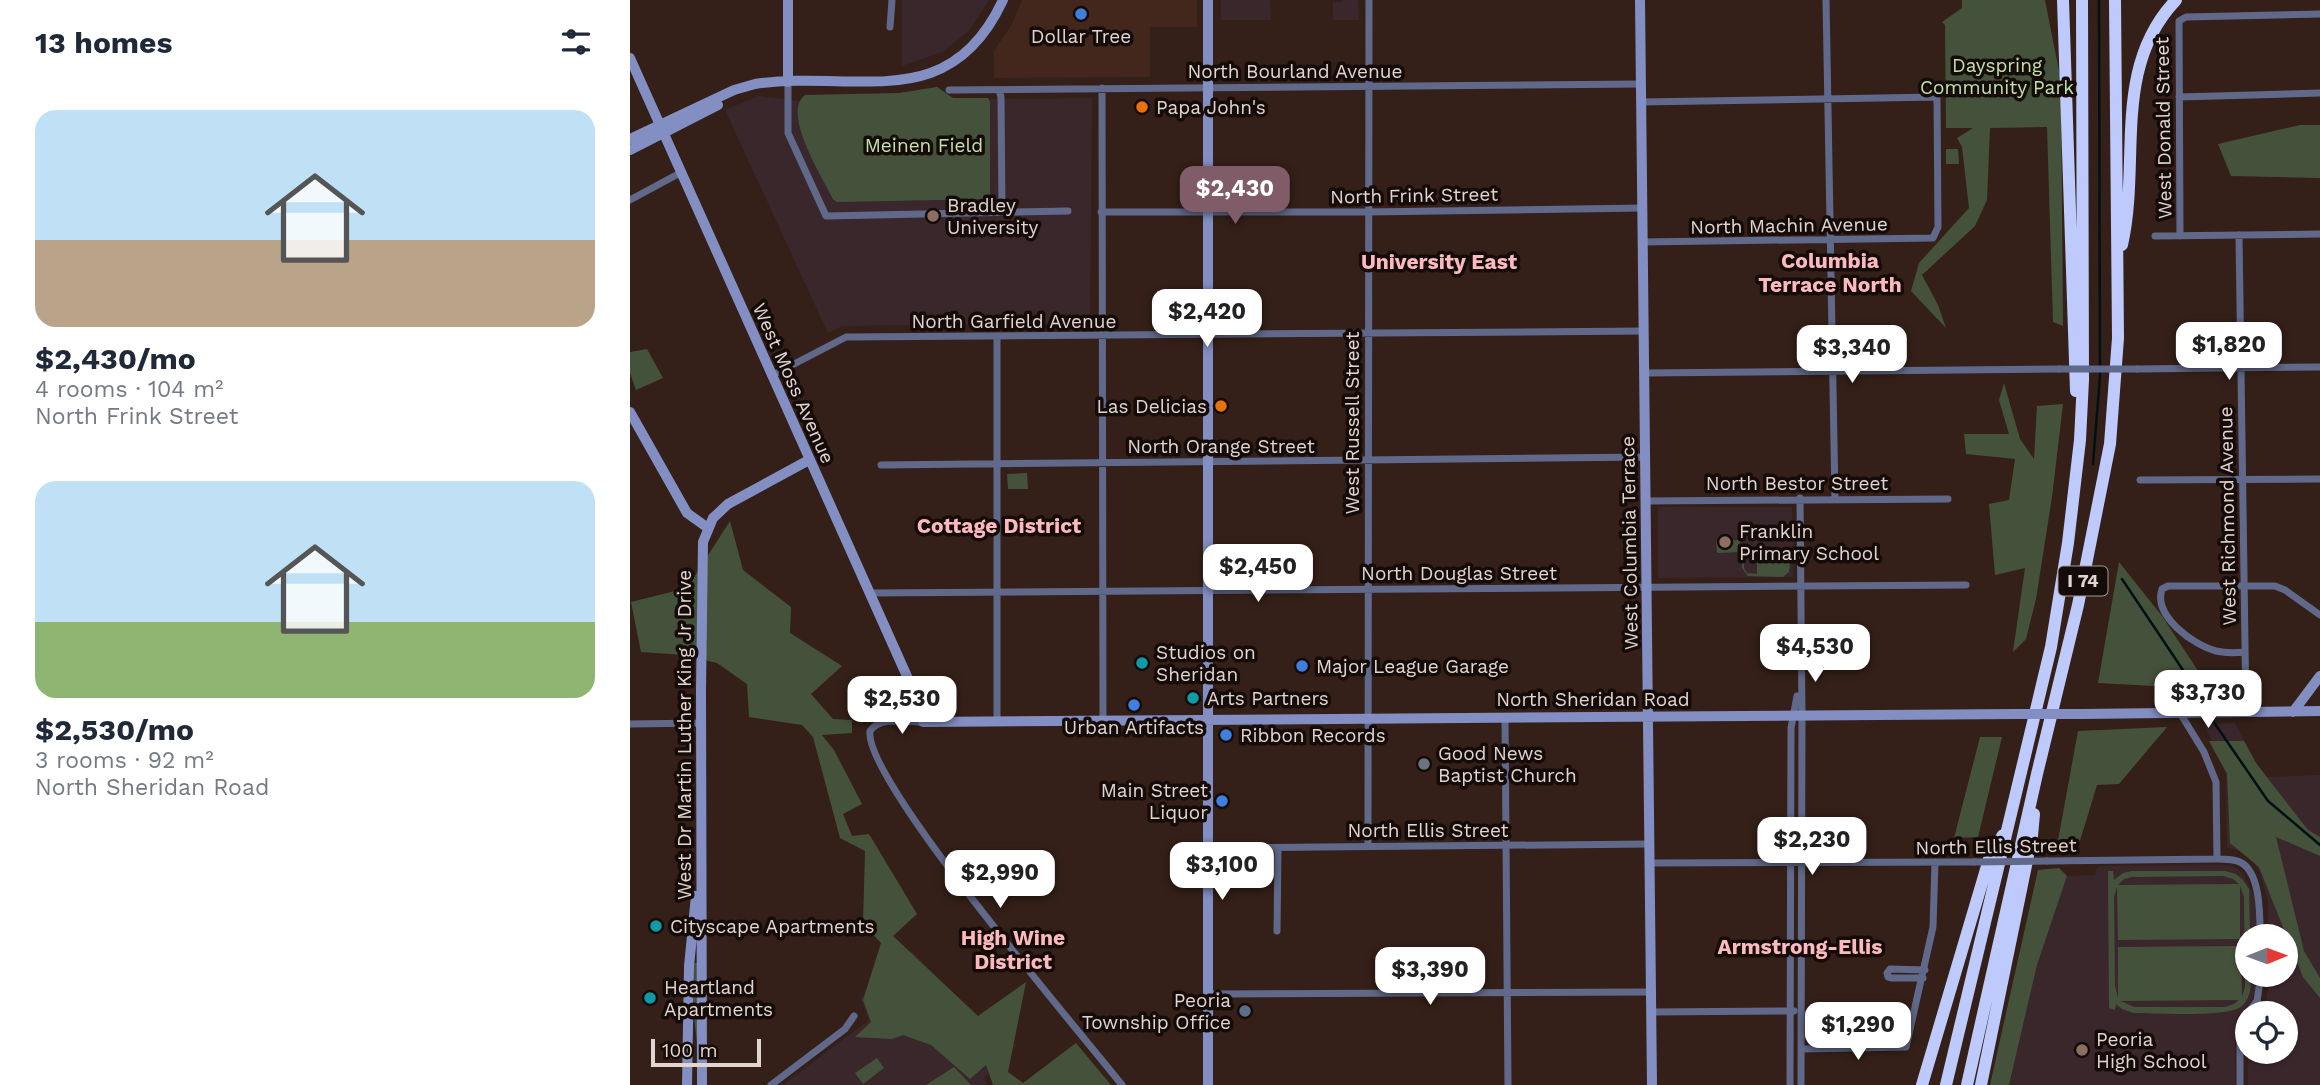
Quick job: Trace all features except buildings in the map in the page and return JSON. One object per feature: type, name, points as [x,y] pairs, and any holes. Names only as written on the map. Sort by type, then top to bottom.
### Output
[{"type":"highway","points":[[2063,0],[2074,361],[2080,440]]},
{"type":"highway","name":"I 74","points":[[1946,1085],[2051,648],[2068,543],[2084,380],[2081,0]]},
{"type":"highway","name":"I 74","points":[[1967,1085],[2078,604],[2110,444],[2118,338],[2115,0]]},
{"type":"highway","points":[[2118,262],[2127,224],[2130,126],[2137,74],[2149,37],[2176,0]]},
{"type":"highway","points":[[1981,1085],[2032,836],[2037,774]]},
{"type":"highway","points":[[1922,1085],[1990,856],[2009,826]]},
{"type":"main road","points":[[788,0],[788,82]]},
{"type":"main road","points":[[630,139],[734,90],[763,82],[895,81],[930,74],[944,68],[973,47],[993,22],[1003,0]]},
{"type":"main road","points":[[1208,0],[1208,1085]]},
{"type":"main road","name":"West Columbia Terrace","points":[[1640,0],[1652,1085]]},
{"type":"main road","name":"West Moss Avenue","points":[[630,58],[923,712],[923,722]]},
{"type":"main road","points":[[630,150],[663,135],[747,86]]},
{"type":"main road","points":[[630,412],[687,513],[708,528],[716,515],[735,500],[810,460]]},
{"type":"main road","name":"West Dr Martin Luther King Jr Drive","points":[[702,1085],[701,559],[708,528]]},
{"type":"main road","points":[[2293,712],[2320,676]]},
{"type":"main road","name":"North Sheridan Road","points":[[923,722],[2320,711]]},
{"type":"main road","points":[[687,1085],[689,966],[701,858]]},
{"type":"street","points":[[890,27],[892,0]]},
{"type":"street","name":"West Russell Street","points":[[1368,846],[1369,0]]},
{"type":"street","points":[[1826,0],[1835,498]]},
{"type":"street","name":"West Donald Street","points":[[2180,236],[2180,20],[2189,17],[2320,14]]},
{"type":"street","points":[[788,82],[788,132],[826,216],[1068,211]]},
{"type":"street","name":"North Bourland Avenue","points":[[949,90],[1641,84]]},
{"type":"street","points":[[1102,88],[1103,719]]},
{"type":"street","points":[[999,90],[1002,212]]},
{"type":"street","points":[[2179,97],[2320,93]]},
{"type":"street","name":"North Machin Avenue","points":[[1643,242],[1929,239],[1935,236],[1938,226],[1937,97],[1828,99]]},
{"type":"street","points":[[1641,103],[1828,99]]},
{"type":"street","points":[[630,200],[680,173]]},
{"type":"street","name":"North Frink Street","points":[[1101,212],[1643,208]]},
{"type":"street","points":[[2155,236],[2320,234]]},
{"type":"street","name":"West Richmond Avenue","points":[[2239,235],[2246,712]]},
{"type":"street","name":"North Garfield Avenue","points":[[771,376],[846,337],[1644,331]]},
{"type":"street","points":[[997,337],[997,721]]},
{"type":"street","points":[[1645,373],[2320,367]]},
{"type":"street","name":"North Orange Street","points":[[881,465],[1646,457]]},
{"type":"street","points":[[2140,481],[2320,479]]},
{"type":"street","points":[[1800,498],[1800,653],[1797,702],[1801,863],[1801,1085]]},
{"type":"street","name":"North Bestor Street","points":[[1646,501],[1948,499]]},
{"type":"street","name":"North Douglas Street","points":[[869,593],[1966,585]]},
{"type":"street","points":[[2244,652],[2215,650],[2189,638],[2163,608],[2161,590],[2167,586],[2282,588],[2320,615]]},
{"type":"street","points":[[2180,713],[2204,752],[2216,782],[2217,859],[2239,861],[2248,870],[2258,896],[2259,924]]},
{"type":"street","points":[[1790,1085],[1791,727],[1798,716]]},
{"type":"street","points":[[1505,717],[1508,1085]]},
{"type":"street","name":"North Sheridan Road","points":[[923,722],[883,722],[873,726],[870,731],[872,747],[902,803],[924,836],[1122,1085]]},
{"type":"street","points":[[631,724],[701,723]]},
{"type":"street","name":"North Ellis Street","points":[[1207,848],[1650,844]]},
{"type":"street","points":[[1278,848],[1278,931]]},
{"type":"street","name":"North Ellis Street","points":[[1650,863],[2217,859]]},
{"type":"street","points":[[1801,1049],[1906,1047],[1934,920],[1935,862]]},
{"type":"street","points":[[2240,1085],[2240,1023],[2258,1001],[2260,987]]},
{"type":"street","points":[[1208,994],[1651,992]]},
{"type":"street","points":[[1652,1012],[1801,1011]]},
{"type":"street","points":[[771,1085],[845,1029],[853,1016]]},
{"type":"shaded area","points":[[902,0],[989,0],[969,31],[942,52],[902,66]]},
{"type":"shaded area","points":[[1022,0],[1197,0],[1197,27],[1150,27],[1150,77],[994,78],[994,51],[1012,24]]},
{"type":"shaded area","points":[[1221,0],[1270,0],[1271,20],[1221,20]]},
{"type":"shaded area","points":[[1358,0],[1359,20],[1333,20],[1333,2]]},
{"type":"shaded area","name":"Bradley University","points":[[758,96],[800,101],[1092,98],[1090,323],[842,326],[828,333],[725,110]]},
{"type":"shaded area","name":"Franklin Primary School","points":[[1658,507],[1792,507],[1793,577],[1658,578]]},
{"type":"shaded area","points":[[2235,723],[2264,777],[2320,775],[2320,1085],[2248,1085],[2248,1064],[2298,1064],[2298,1001],[2266,1001],[2268,987],[2298,987],[2298,924],[2268,924],[2268,901],[2260,873],[2248,854],[2227,847],[2226,766],[2203,724]]},
{"type":"shaded area","points":[[2227,865],[2243,873],[2254,896],[2256,924],[2235,924],[2235,987],[2256,987],[2256,990],[2251,1001],[2235,1001],[2235,1085],[2009,1085],[2037,965],[2067,876],[2095,875],[2097,868]]},
{"type":"shaded area","points":[[910,950],[969,1009],[1017,1046],[984,1078],[987,1085],[783,1085],[869,1020],[860,998]]},
{"type":"green space","name":"Dayspring Community Park","points":[[1962,0],[2045,0],[2061,81],[2063,326],[2053,322],[2047,127],[1990,128],[1987,200],[1975,226],[1922,275],[1938,305],[1946,328],[1911,291],[1919,263],[1969,208],[1962,147],[1957,138],[1973,128],[1946,128],[1945,25],[1942,22],[1962,8]]},
{"type":"green space","name":"Meinen Field","points":[[937,87],[953,98],[988,98],[990,102],[988,199],[837,202],[833,199],[813,162],[801,130],[799,104],[805,95],[899,93]]},
{"type":"green space","points":[[2300,125],[2320,125],[2320,178],[2231,176],[2218,144]]},
{"type":"green space","points":[[1946,149],[1958,149],[1959,164],[1946,164]]},
{"type":"green space","points":[[647,349],[663,378],[636,390],[630,373],[630,352]]},
{"type":"green space","points":[[2004,383],[2020,439],[2034,459],[2037,406],[2063,404],[2036,599],[2026,639],[2013,652],[2025,568],[1995,575],[1989,504],[2009,500],[2015,459],[1966,454],[1964,434],[2009,434],[1999,400]]},
{"type":"green space","points":[[1027,473],[1028,489],[1008,489],[1007,474]]},
{"type":"green space","points":[[730,521],[743,570],[791,607],[790,633],[842,666],[811,694],[833,719],[852,720],[852,733],[822,735],[834,750],[862,804],[843,814],[852,836],[869,834],[917,914],[893,936],[978,1016],[1026,982],[1008,1072],[1023,1083],[1076,1043],[1111,1085],[993,1085],[986,1065],[970,1079],[931,1045],[903,1035],[892,1039],[855,1037],[871,1022],[863,1000],[881,943],[863,924],[865,851],[840,838],[813,737],[802,725],[749,717],[747,684],[717,663],[684,655],[641,652],[631,602],[687,588]]},
{"type":"green space","points":[[1740,540],[1740,552],[1717,553],[1716,541]]},
{"type":"green space","points":[[1750,547],[1786,549],[1791,554],[1789,572],[1783,577],[1748,576],[1742,568],[1742,555]],"holes":[[[1750,549],[1757,550],[1757,574],[1747,573],[1744,568],[1744,555]]]},
{"type":"green space","points":[[2119,562],[2162,616],[2210,689],[2098,683]]},
{"type":"green space","points":[[2167,727],[2119,784],[2097,785],[2079,844],[2057,846],[2078,731]]},
{"type":"green space","points":[[1980,737],[2002,737],[1978,837],[1954,838]]},
{"type":"green space","points":[[2209,741],[2244,741],[2256,763],[2308,830],[2320,837],[2320,856],[2276,837],[2297,924],[2282,924],[2259,867],[2230,843],[2227,774]]},
{"type":"green space","points":[[2059,868],[2067,876],[2037,965],[2009,1085],[1990,1085],[2038,870]]},
{"type":"green space","points":[[2108,871],[2113,871],[2114,880],[2123,873],[2132,871],[2225,871],[2236,874],[2243,880],[2249,889],[2250,924],[2244,924],[2244,897],[2240,886],[2240,924],[2235,924],[2235,939],[2118,940],[2117,887],[2114,897],[2115,986],[2118,998],[2118,947],[2235,946],[2235,987],[2242,987],[2242,997],[2245,987],[2251,987],[2246,1001],[2121,1001],[2134,1007],[2225,1007],[2235,1003],[2235,1010],[2222,1012],[2134,1013],[2116,1004],[2115,1010],[2109,1008]],"holes":[[[2223,876],[2239,884],[2118,885],[2124,879],[2132,877]]]},
{"type":"green space","points":[[2298,927],[2304,951],[2320,978],[2320,998],[2303,977],[2298,964]]},
{"type":"green space","points":[[694,963],[699,963],[699,1042],[694,1019]]},
{"type":"green space","points":[[877,1058],[884,1068],[863,1084],[855,1073]]},
{"type":"green space","points":[[954,1067],[971,1085],[926,1085]]},
{"type":"waterway","points":[[2093,464],[2100,376],[2099,0]]},
{"type":"waterway","points":[[2122,579],[2205,703]]},
{"type":"waterway","points":[[2213,721],[2268,801],[2320,845]]},
{"type":"place","name":"Dollar Tree","points":[[1081,14]]},
{"type":"place","name":"Papa John's","points":[[1142,107]]},
{"type":"place","name":"Bradley University","points":[[933,216]]},
{"type":"place","name":"Las Delicias","points":[[1221,406]]},
{"type":"place","name":"Franklin Primary School","points":[[1725,542]]},
{"type":"place","name":"Studios on Sheridan","points":[[1142,663]]},
{"type":"place","name":"Major League Garage","points":[[1302,666]]},
{"type":"place","name":"Arts Partners","points":[[1193,698]]},
{"type":"place","name":"Urban Artifacts","points":[[1134,705]]},
{"type":"place","name":"Ribbon Records","points":[[1226,735]]},
{"type":"place","name":"Good News Baptist Church","points":[[1424,764]]},
{"type":"place","name":"Main Street Liquor","points":[[1222,801]]},
{"type":"place","name":"Cityscape Apartments","points":[[656,926]]},
{"type":"place","name":"Heartland Apartments","points":[[650,998]]},
{"type":"place","name":"Peoria Township Office","points":[[1245,1011]]},
{"type":"place","name":"Peoria High School","points":[[2082,1050]]},
{"type":"district","name":"University East","points":[[1439,262]]},
{"type":"district","name":"Columbia Terrace North","points":[[1830,273]]},
{"type":"district","name":"Cottage District","points":[[999,526]]},
{"type":"district","name":"Armstrong-Ellis","points":[[1800,947]]},
{"type":"district","name":"High Wine District","points":[[1013,950]]}]
